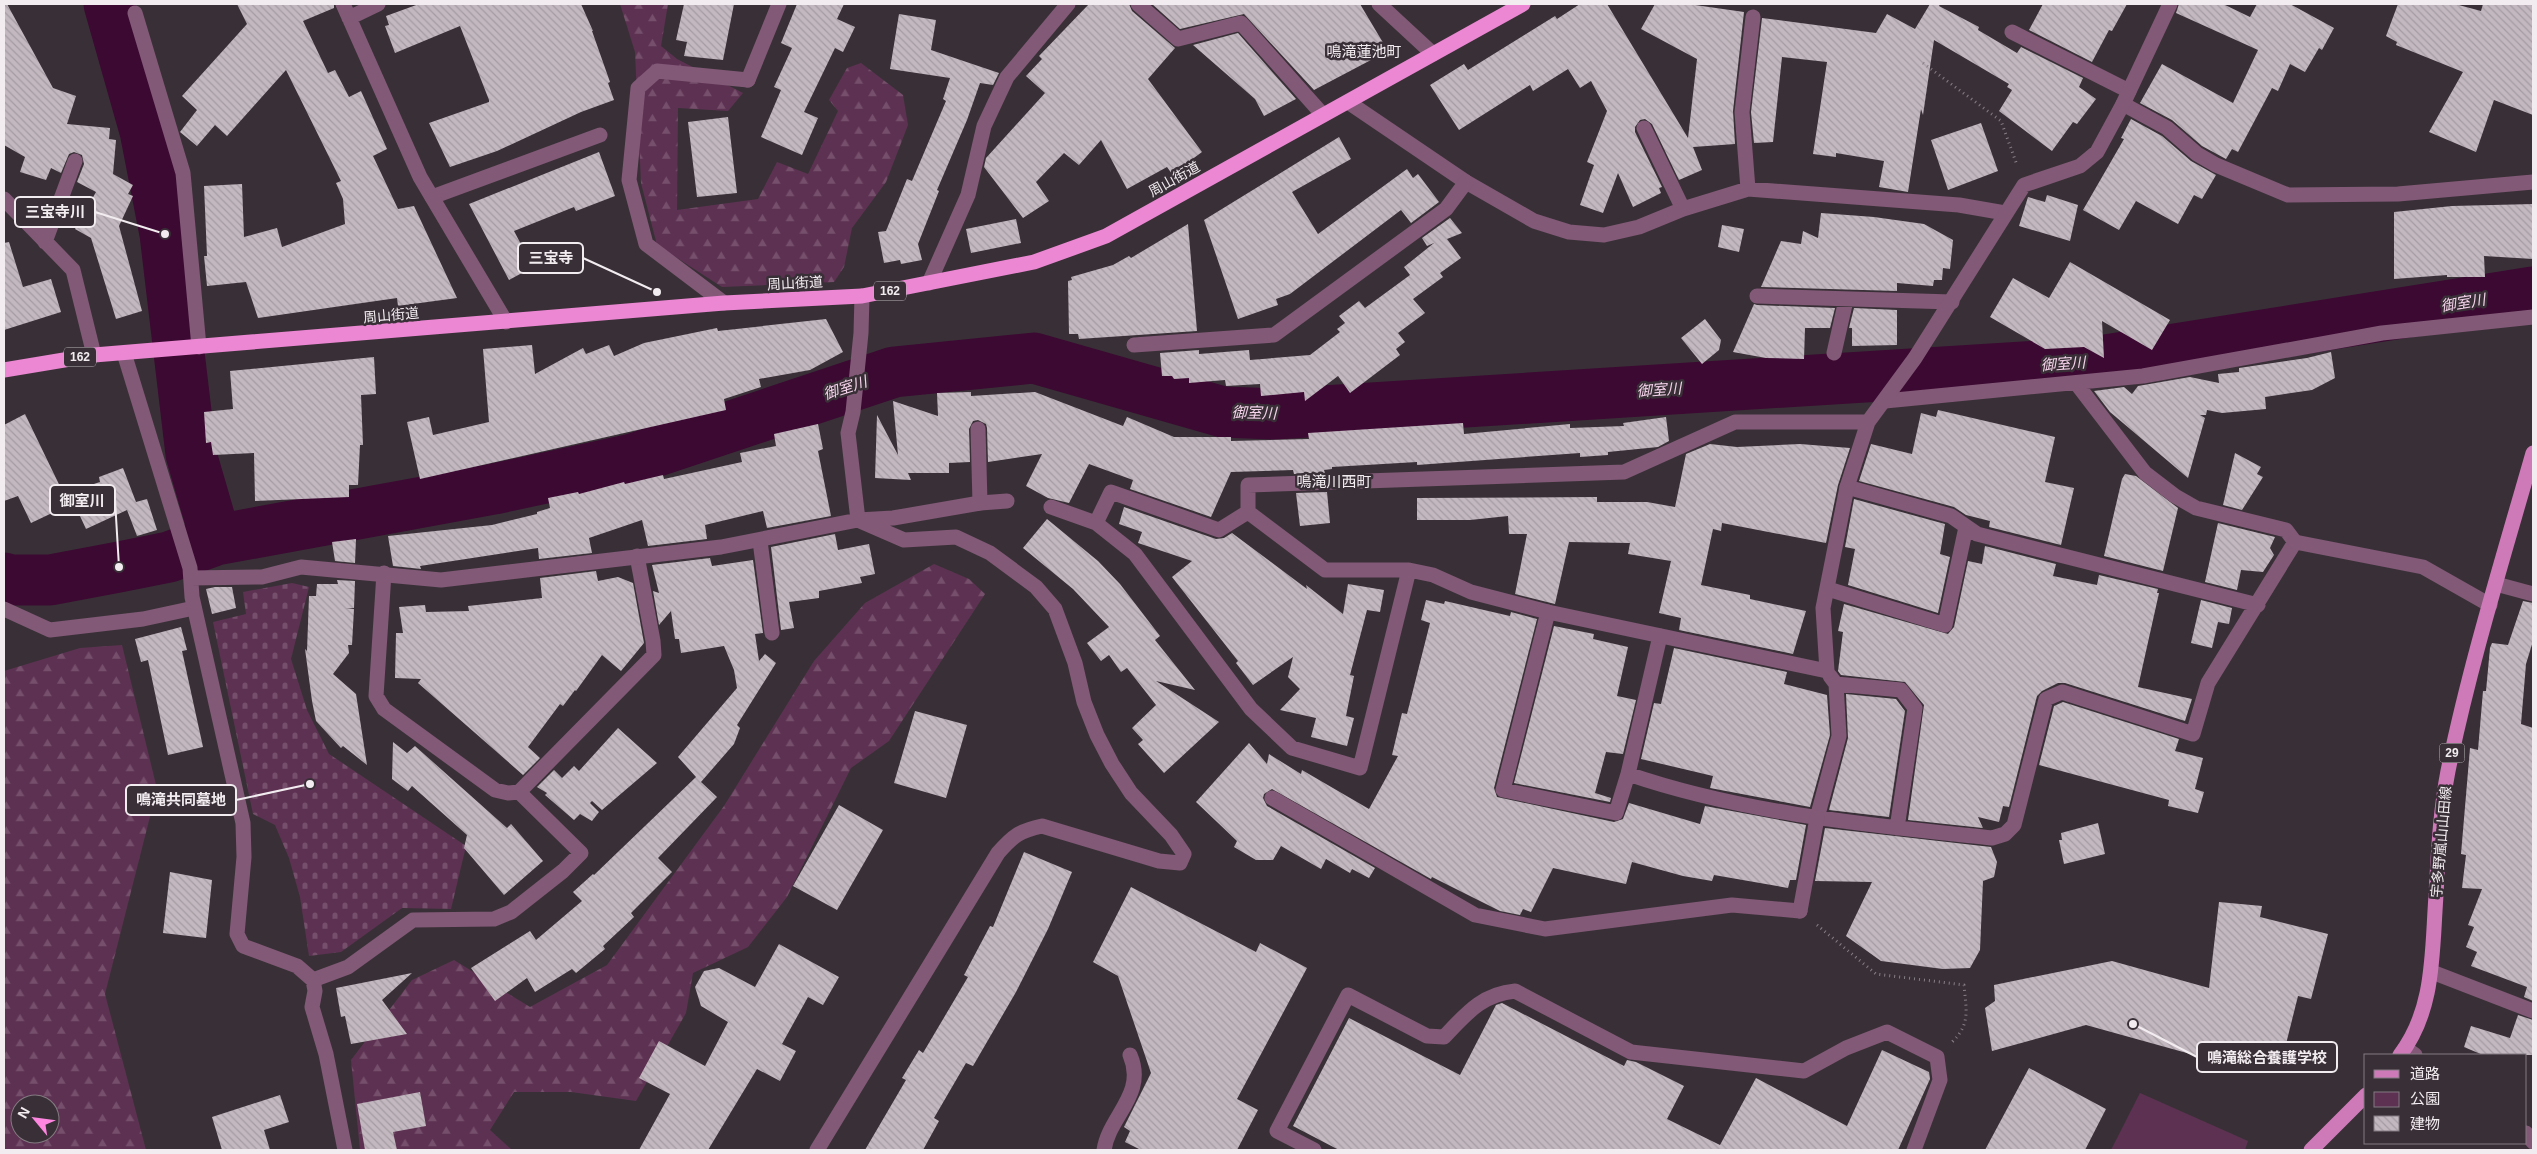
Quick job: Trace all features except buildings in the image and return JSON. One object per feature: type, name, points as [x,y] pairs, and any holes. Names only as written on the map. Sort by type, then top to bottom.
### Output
[{"type":"highway","name":"周山街道","points":[[4,370],[94,355],[724,303],[862,296],[1034,262],[1106,236],[1523,4]]},
{"type":"main road","name":"宇多野嵐山山田線","points":[[2407,1053],[2424,1009],[2432,972],[2440,826],[2448,773],[2490,605],[2533,453]]},
{"type":"main road","points":[[2311,1150],[2364,1097]]},
{"type":"street","points":[[378,4],[346,11],[420,176],[506,322]]},
{"type":"street","points":[[724,303],[646,244],[629,180],[638,88],[657,71],[748,80],[779,4]]},
{"type":"street","points":[[929,283],[968,195],[984,126],[1007,77],[1068,4]]},
{"type":"street","points":[[1138,4],[1178,39],[1241,23],[1323,116]]},
{"type":"street","points":[[1379,4],[1433,54]]},
{"type":"street","points":[[1272,798],[1475,915],[1545,929],[1732,905],[1800,911],[1817,818],[1839,736],[1836,684],[1827,670],[1823,608],[1847,487],[1868,422],[1888,397],[1952,302],[2024,185],[2080,166],[2096,152],[2126,98],[2170,4]]},
{"type":"street","points":[[135,13],[183,173],[195,347]]},
{"type":"street","points":[[1748,189],[1742,112],[1752,17]]},
{"type":"street","points":[[2012,32],[2126,98],[2197,154],[2216,165],[2288,195],[2398,194],[2533,182]]},
{"type":"street","points":[[1348,102],[1466,182],[1534,221],[1570,232],[1604,235],[1640,227],[1683,208],[1748,189],[1959,205],[2006,213]]},
{"type":"street","points":[[1644,128],[1683,208]]},
{"type":"street","points":[[432,197],[600,135]]},
{"type":"street","points":[[45,242],[75,161]]},
{"type":"street","points":[[1134,345],[1274,335],[1446,210],[1466,182]]},
{"type":"street","points":[[4,199],[73,270],[94,355]]},
{"type":"street","points":[[858,520],[848,433],[853,412],[861,333],[862,296]]},
{"type":"street","points":[[1757,296],[1952,302]]},
{"type":"street","points":[[1834,352],[1846,300]]},
{"type":"street","points":[[1888,397],[2143,376],[2382,333],[2533,316]]},
{"type":"street","points":[[124,353],[190,573],[194,608],[242,823],[244,857],[237,934],[243,946],[296,966],[313,980],[315,991],[312,1006],[326,1054],[345,1150]]},
{"type":"street","points":[[2076,383],[2145,473],[2175,496],[2196,508],[2286,530],[2295,542],[2423,567],[2490,605]]},
{"type":"street","points":[[1248,512],[1248,485],[1624,472],[1735,422],[1868,422]]},
{"type":"street","points":[[978,429],[980,503]]},
{"type":"street","points":[[1847,487],[1951,516],[1977,534],[2258,604]]},
{"type":"street","points":[[1096,523],[1111,492],[1220,530],[1248,512]]},
{"type":"street","points":[[190,573],[262,577],[301,567],[384,573],[441,580],[760,540],[858,520],[893,518],[980,503],[1007,501]]},
{"type":"street","points":[[1051,507],[1096,523],[1135,554],[1251,709],[1292,748],[1360,768],[1409,570]]},
{"type":"street","points":[[1248,512],[1325,570],[1409,570],[1433,575],[1471,592],[1548,612],[1827,670]]},
{"type":"street","points":[[817,1150],[998,853],[1012,838],[1023,830],[1042,826],[1159,861],[1180,862],[1184,854],[1171,835],[1131,793],[1112,764],[1097,735],[1084,702],[1075,663],[1055,609],[1036,587],[990,553],[956,537],[904,540],[858,520]]},
{"type":"street","points":[[1828,589],[1944,625],[1966,527]]},
{"type":"street","points":[[760,540],[772,633]]},
{"type":"street","points":[[1628,774],[1677,791],[1817,818],[1992,838],[2005,834],[2014,825],[2046,699],[2062,692],[2193,734],[2208,683],[2295,542]]},
{"type":"street","points":[[384,573],[376,696],[384,710],[495,790],[508,794],[519,792],[654,655],[637,556]]},
{"type":"street","points":[[2496,584],[2533,594]]},
{"type":"street","points":[[4,609],[50,630],[143,619],[194,608]]},
{"type":"street","points":[[1548,612],[1504,790],[1616,813],[1628,774],[1660,636]]},
{"type":"street","points":[[1836,684],[1901,690],[1915,708],[1897,828]]},
{"type":"street","points":[[313,980],[348,967],[413,920],[494,919],[510,912],[563,871],[581,853],[519,792]]},
{"type":"street","points":[[2432,972],[2533,1011]]},
{"type":"street","points":[[1314,1150],[1278,1131],[1348,995],[1427,1036],[1444,1037],[1470,1010],[1497,993],[1515,991],[1631,1052],[1804,1071],[1846,1048],[1887,1032],[1937,1057],[1940,1080],[1914,1150]]},
{"type":"street","points":[[1104,1150],[1132,1092],[1135,1076],[1130,1055]]},
{"type":"path","points":[[1923,64],[2001,121],[2024,185]]},
{"type":"path","points":[[1800,911],[1876,974],[1964,984],[1967,1017],[1961,1033],[1937,1057]]},
{"type":"green space","points":[[620,4],[668,4],[661,46],[677,59],[743,93],[728,111],[678,108],[677,210],[758,199],[777,162],[808,174],[838,111],[829,100],[847,68],[861,63],[903,95],[908,125],[886,182],[852,228],[844,267],[834,282],[722,287],[657,245],[641,183],[635,52]]},
{"type":"green space","points":[[934,564],[969,579],[985,594],[889,741],[851,768],[787,897],[748,947],[693,973],[686,1013],[636,1101],[571,1092],[514,1092],[490,1130],[512,1150],[360,1150],[351,1060],[412,980],[454,960],[530,1007],[607,965],[724,806],[814,661],[865,603]]},
{"type":"green space","points":[[292,583],[309,587],[291,659],[307,710],[329,754],[466,846],[451,909],[402,908],[341,952],[309,956],[300,897],[289,858],[275,825],[253,814],[213,622],[246,614],[243,592]]},
{"type":"green space","points":[[122,645],[157,789],[105,994],[146,1150],[4,1150],[4,671],[80,648]]},
{"type":"green space","points":[[2140,1093],[2248,1141],[2245,1150],[2111,1150]]},
{"type":"waterway","points":[[109,4],[145,131],[165,234],[191,454],[216,540]]},
{"type":"waterway","name":"御室川","points":[[4,578],[11,580],[50,580],[119,567],[169,557],[216,540],[494,489],[633,459],[894,372],[1034,358],[1223,412],[1275,414],[2087,363],[2533,292]]},
{"type":"place","name":"三宝寺川","points":[[165,234]]},
{"type":"place","name":"三宝寺","points":[[657,292]]},
{"type":"place","name":"御室川","points":[[119,567]]},
{"type":"place","name":"鳴滝共同墓地","points":[[310,784]]},
{"type":"place","name":"鳴滝総合養護学校","points":[[2133,1024]]},
{"type":"district","name":"鳴滝蓮池町","points":[[1364,52]]},
{"type":"district","name":"鳴滝川西町","points":[[1334,482]]}]
